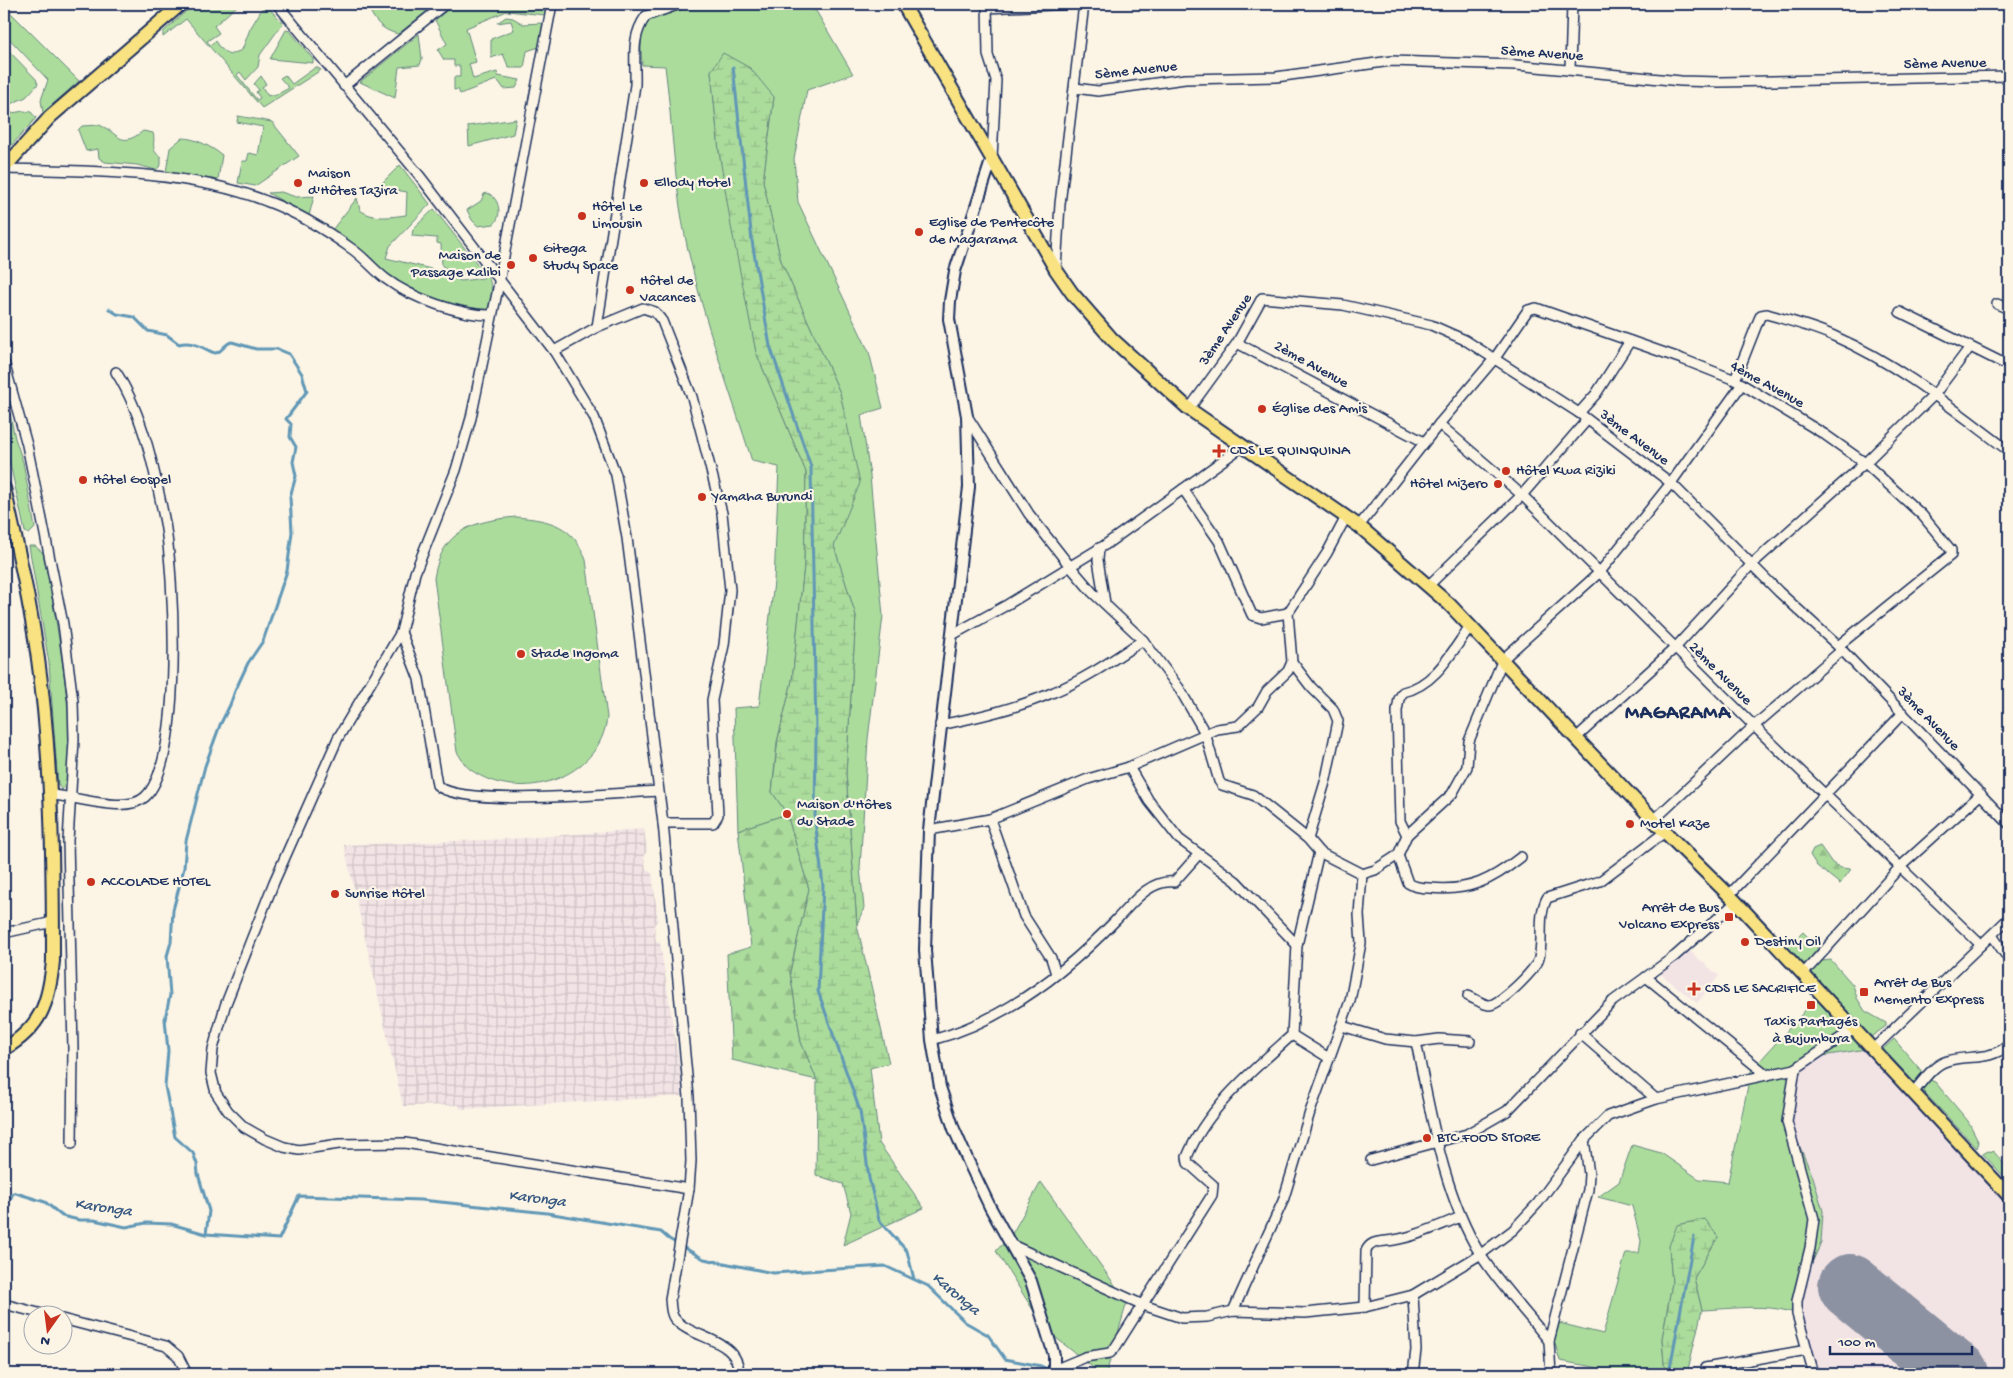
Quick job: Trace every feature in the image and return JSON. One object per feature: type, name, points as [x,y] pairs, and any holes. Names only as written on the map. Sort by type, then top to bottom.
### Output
[{"type":"main road","points":[[4,169],[50,117],[181,4]]},
{"type":"main road","points":[[903,4],[1056,270],[1072,293],[1112,339],[1189,410],[1346,517],[1429,585],[1503,659],[1665,832],[1733,899],[2009,1196]]},
{"type":"main road","points":[[4,488],[26,586],[38,661],[49,795],[53,922],[51,985],[42,1013],[29,1031],[4,1049]]},
{"type":"street","points":[[278,4],[344,86],[420,175],[554,351],[594,417],[616,475],[627,538],[663,823],[688,1097],[690,1129],[689,1189],[670,1299],[671,1311],[675,1319],[685,1326],[711,1339],[730,1352],[737,1363],[739,1374]]},
{"type":"street","points":[[344,86],[445,4]]},
{"type":"street","points":[[552,4],[500,278],[462,452],[450,490],[414,573],[401,632],[338,738],[274,882],[225,1006],[213,1049],[211,1073],[216,1093],[228,1111],[244,1127],[265,1139],[292,1148],[319,1148],[348,1144],[405,1143],[689,1189]]},
{"type":"street","points":[[597,327],[635,85],[636,34],[646,16],[680,4]]},
{"type":"street","points":[[1073,4],[987,6],[988,55],[994,72],[996,87],[992,158],[954,271],[948,319],[967,416],[968,487],[928,830],[925,950],[932,1040],[940,1087],[954,1129],[990,1207],[1031,1281],[1054,1355],[1054,1372],[1085,1357],[1110,1353],[1143,1304],[1214,1189],[1213,1185],[1188,1163],[1189,1153],[1222,1101],[1246,1076],[1292,1035],[1297,945],[1320,852]]},
{"type":"street","points":[[1056,270],[1060,204],[1084,4]]},
{"type":"street","points":[[1570,69],[1572,4]]},
{"type":"street","name":"5ème Avenue","points":[[1075,88],[1098,91],[1185,79],[1276,77],[1391,61],[1570,69],[1681,81],[1720,82],[2009,76]]},
{"type":"street","points":[[4,169],[133,174],[182,181],[250,195],[284,209],[327,233],[362,256],[386,279],[399,287],[458,312],[492,315]]},
{"type":"street","name":"3ème Avenue","points":[[1189,410],[1238,343],[1259,300],[1266,297],[1342,305],[1431,325],[1465,340],[1579,413],[1671,483],[1751,565],[1840,648],[2009,824]]},
{"type":"street","points":[[1997,304],[2009,309]]},
{"type":"street","points":[[554,351],[597,327],[643,308],[655,312],[659,316],[692,397],[722,513],[730,590],[724,645],[712,700],[718,815],[713,823],[663,823]]},
{"type":"street","name":"4ème Avenue","points":[[1495,358],[1532,308],[1630,341],[1739,382],[1824,434],[1865,464],[1922,515],[1951,550],[1947,559],[1840,648]]},
{"type":"street","points":[[1900,312],[2009,366]]},
{"type":"street","points":[[967,416],[1029,514],[1068,565],[1092,592],[1106,603],[1143,640],[1179,688],[1205,733],[1219,781],[1222,785],[1252,795],[1308,839],[1320,852],[1362,874],[1374,870],[1398,856],[1407,835],[1452,794],[1466,767],[1469,741],[1503,659],[1600,572],[1671,483],[1739,382],[1761,315],[1767,314],[1836,336],[1877,358],[1934,395],[2009,451]]},
{"type":"street","points":[[1579,413],[1596,394],[1630,341]]},
{"type":"street","name":"2ème Avenue","points":[[1238,343],[1424,442]]},
{"type":"street","points":[[1577,737],[1675,648],[1751,565],[1865,464],[1934,395],[1970,347]]},
{"type":"street","points":[[1358,526],[1424,442],[1495,358]]},
{"type":"street","points":[[4,362],[27,445],[63,624],[73,701],[74,740],[68,840],[74,1049],[72,1144]]},
{"type":"street","points":[[49,795],[70,796],[117,806],[136,803],[145,797],[163,763],[172,711],[169,567],[166,529],[140,424],[126,387],[116,372]]},
{"type":"street","points":[[1429,585],[1522,495],[1587,420]]},
{"type":"street","name":"2ème Avenue","points":[[1439,424],[1522,495],[1754,726],[1981,945]]},
{"type":"street","points":[[952,635],[1005,606],[1068,565],[1099,548],[1243,446]]},
{"type":"street","points":[[1183,489],[1219,541],[1252,615],[1261,618],[1288,613]]},
{"type":"street","points":[[928,830],[990,819],[1088,779],[1129,767],[1205,733],[1217,729],[1233,728],[1242,723],[1258,707],[1267,691],[1288,671],[1292,662],[1288,613],[1327,553],[1346,517]]},
{"type":"street","points":[[1099,548],[1098,560],[1106,603]]},
{"type":"street","points":[[1407,835],[1400,821],[1397,711],[1399,699],[1403,692],[1415,690],[1428,681],[1470,626]]},
{"type":"street","points":[[401,632],[420,679],[428,740],[437,785],[442,790],[471,795],[513,797],[658,791]]},
{"type":"street","points":[[940,725],[1008,709],[1054,692],[1105,665],[1143,640]]},
{"type":"street","points":[[1654,820],[1840,648]]},
{"type":"street","points":[[1292,662],[1311,687],[1334,709],[1338,722],[1326,779],[1308,839]]},
{"type":"street","points":[[1371,1160],[1438,1144],[1467,1134],[1507,1111],[1580,1033],[1614,1001],[1675,956],[1733,899],[1826,795],[1903,713]]},
{"type":"street","points":[[1129,767],[1163,820],[1179,839],[1198,855],[1222,869],[1236,881],[1297,945]]},
{"type":"street","points":[[1803,974],[1901,866],[1981,794]]},
{"type":"street","points":[[990,819],[1024,916],[1051,958],[1056,974]]},
{"type":"street","points":[[1468,996],[1485,1004],[1494,1004],[1531,972],[1539,958],[1542,908],[1547,898],[1600,881],[1665,832]]},
{"type":"street","points":[[932,1040],[978,1025],[1006,1011],[1056,974],[1114,923],[1141,894],[1169,882],[1174,882],[1198,855]]},
{"type":"street","points":[[1398,856],[1408,883],[1422,888],[1448,889],[1482,883],[1500,874],[1521,857]]},
{"type":"street","points":[[1233,1311],[1283,1201],[1329,1058],[1350,1001],[1361,943],[1359,915],[1362,874]]},
{"type":"street","points":[[1872,1050],[2009,918]]},
{"type":"street","points":[[4,933],[53,922]]},
{"type":"street","points":[[1992,935],[2009,960]]},
{"type":"street","points":[[1646,978],[1767,1076]]},
{"type":"street","points":[[1342,1026],[1385,1039],[1416,1042],[1440,1039],[1470,1040]]},
{"type":"street","points":[[1010,1244],[1143,1304],[1182,1318],[1206,1317],[1233,1311],[1305,1312],[1365,1307],[1413,1295],[1481,1254],[1513,1230],[1533,1209],[1584,1140],[1608,1116],[1656,1099],[1795,1069],[1854,1029]]},
{"type":"street","points":[[1580,1033],[1656,1099]]},
{"type":"street","points":[[1292,1035],[1329,1058]]},
{"type":"street","points":[[1416,1042],[1438,1144],[1462,1217],[1481,1254],[1549,1341]]},
{"type":"street","points":[[1913,1093],[1935,1068],[1946,1061],[1988,1057],[2009,1044]]},
{"type":"street","points":[[1795,1069],[1787,1122],[1814,1218],[1810,1248],[1796,1301],[1797,1314],[1814,1374]]},
{"type":"street","points":[[1551,1374],[1549,1341],[1588,1190],[1589,1174],[1584,1140]]},
{"type":"street","points":[[1365,1307],[1366,1251],[1368,1246],[1376,1242],[1410,1237],[1462,1217]]},
{"type":"street","points":[[1413,1295],[1416,1350],[1413,1374]]},
{"type":"street","points":[[4,1304],[22,1309]]},
{"type":"street","points":[[72,1322],[166,1346],[178,1356],[187,1374]]},
{"type":"street","points":[[1705,1368],[1807,1350]]},
{"type":"shaded area","points":[[644,829],[647,851],[644,857],[646,869],[652,873],[658,920],[654,925],[656,941],[660,943],[684,1096],[460,1109],[459,1105],[403,1106],[344,845],[511,839]]},
{"type":"shaded area","name":"CDS LE SACRIFICE","points":[[1686,948],[1719,976],[1697,1003],[1657,971]]},
{"type":"shaded area","points":[[1866,1049],[2009,1207],[2009,1374],[1819,1374],[1801,1316],[1789,1122],[1791,1095],[1804,1065],[1828,1055]]},
{"type":"green space","points":[[194,4],[238,5],[214,26],[219,33],[207,41],[210,45],[215,41],[229,55],[242,50],[250,29],[265,4],[283,23],[260,55],[258,67],[246,80],[240,72],[237,75],[257,100],[260,98],[256,92],[259,90],[254,84],[261,76],[266,84],[262,87],[268,96],[273,94],[274,96],[289,88],[280,78],[285,75],[292,84],[316,67],[321,70],[262,108],[186,19],[163,37],[163,32]]},
{"type":"green space","points":[[367,4],[436,4],[398,34],[382,27],[372,15]]},
{"type":"green space","points":[[455,4],[547,4],[545,15],[507,11],[466,28],[476,62],[469,64],[473,79],[497,72],[498,76],[520,80],[516,88],[504,89],[496,80],[460,94],[458,89],[454,90],[454,77],[460,77],[460,66],[454,66],[454,60],[444,60],[438,50],[447,44],[435,20]]},
{"type":"green space","points":[[661,4],[794,4],[816,11],[853,74],[807,90],[794,159],[798,202],[869,352],[883,408],[861,415],[870,476],[883,616],[868,739],[860,868],[864,908],[857,925],[846,773],[856,616],[834,546],[859,483],[840,393],[781,261],[763,181],[774,97],[711,71],[719,151],[756,352],[806,472],[804,566],[792,681],[777,742],[772,792],[787,814],[738,830],[734,708],[759,706],[774,582],[779,467],[752,461],[709,330],[694,277],[683,227],[665,66],[642,65],[642,31],[648,17]]},
{"type":"green space","points":[[4,6],[79,81],[43,113],[41,100],[48,80],[4,33]]},
{"type":"green space","points":[[506,17],[513,18],[523,24],[543,23],[539,47],[527,51],[524,68],[509,68],[503,54],[491,58],[491,39],[514,30],[511,21],[497,23]]},
{"type":"green space","points":[[286,30],[290,31],[313,59],[313,63],[270,59]]},
{"type":"green space","points":[[419,34],[422,59],[420,65],[399,67],[395,98],[360,82]]},
{"type":"green space","points":[[4,46],[36,79],[38,84],[26,97],[4,107]]},
{"type":"green space","points":[[723,53],[750,68],[774,97],[763,181],[781,261],[840,393],[860,483],[834,546],[856,616],[846,773],[857,925],[889,1063],[870,1068],[879,1143],[924,1208],[843,1245],[851,1213],[843,1184],[816,1175],[817,1080],[801,1042],[790,972],[809,889],[787,814],[772,792],[778,739],[792,681],[804,566],[806,472],[756,352],[731,226],[719,151],[711,71]]},
{"type":"green space","points":[[31,112],[36,118],[4,154],[4,125],[12,113]]},
{"type":"green space","points":[[238,116],[272,122],[299,156],[255,186],[238,183],[242,161],[247,161],[249,153],[258,155],[263,127],[237,122]]},
{"type":"green space","points":[[516,119],[513,134],[469,146],[468,126]]},
{"type":"green space","points":[[99,125],[124,139],[129,139],[143,131],[153,133],[154,149],[161,157],[161,165],[156,170],[137,165],[105,162],[99,158],[98,149],[86,151],[78,130],[82,126]]},
{"type":"green space","points":[[182,138],[198,141],[222,155],[218,180],[166,172],[170,148]]},
{"type":"green space","points":[[400,165],[430,204],[390,246],[386,258],[431,269],[461,281],[483,278],[487,274],[492,293],[490,303],[485,312],[439,302],[406,287],[385,273],[365,254],[332,230],[357,198],[360,210],[365,213],[382,217],[406,215],[407,192],[389,189],[380,185]]},
{"type":"green space","points":[[281,192],[296,197],[314,196],[309,216],[268,193]]},
{"type":"green space","points":[[487,193],[497,202],[499,211],[497,220],[494,224],[478,226],[472,220],[467,210],[481,201],[484,194]]},
{"type":"green space","points":[[434,209],[478,265],[484,268],[468,274],[447,269],[442,266],[441,244],[437,243],[437,238],[412,236],[413,229]]},
{"type":"green space","points":[[4,385],[15,438],[23,462],[35,528],[29,534],[25,532],[4,436]]},
{"type":"green space","name":"Stade Ingoma","points":[[516,517],[540,520],[559,526],[581,548],[586,560],[607,717],[601,738],[590,756],[574,770],[555,779],[534,785],[512,785],[491,780],[471,770],[457,752],[434,578],[444,549],[462,531],[486,521]]},
{"type":"green space","points":[[29,546],[35,546],[43,553],[59,637],[70,748],[68,774],[62,790],[58,785],[49,663]]},
{"type":"green space","points":[[787,814],[809,889],[790,972],[801,1042],[817,1080],[732,1060],[727,954],[751,947],[738,830]]},
{"type":"green space","points":[[1820,846],[1832,863],[1841,868],[1851,869],[1840,884],[1817,866],[1810,855],[1813,849]]},
{"type":"green space","points":[[1803,932],[1817,946],[1817,950],[1805,964],[1801,964],[1786,949]]},
{"type":"green space","points":[[1831,960],[1853,985],[1857,998],[1865,1011],[1886,1023],[1886,1026],[1871,1037],[1809,972],[1822,961]]},
{"type":"green space","points":[[1818,996],[1866,1049],[1810,1058],[1804,1065],[1791,1095],[1789,1122],[1813,1177],[1823,1211],[1821,1243],[1805,1278],[1800,1298],[1801,1316],[1778,1309],[1765,1308],[1702,1310],[1694,1278],[1718,1237],[1669,1246],[1672,1283],[1662,1339],[1665,1374],[1610,1374],[1594,1367],[1560,1361],[1554,1340],[1559,1323],[1603,1334],[1626,1253],[1639,1253],[1641,1241],[1632,1206],[1598,1197],[1619,1182],[1632,1145],[1661,1153],[1699,1179],[1728,1182],[1751,1071]]},
{"type":"green space","points":[[1894,1039],[1924,1074],[1915,1083],[1883,1049]]},
{"type":"green space","points":[[1930,1080],[1935,1082],[1968,1121],[1979,1142],[1977,1148],[1921,1089]]},
{"type":"green space","points":[[1988,1151],[1994,1152],[2009,1170],[2009,1182],[1983,1154]]},
{"type":"green space","points":[[1041,1182],[1127,1302],[1106,1374],[1101,1374],[1045,1329],[996,1251],[1012,1234]]},
{"type":"green space","points":[[1705,1219],[1718,1237],[1694,1278],[1702,1310],[1687,1374],[1665,1374],[1662,1339],[1672,1283],[1669,1246],[1677,1225]]},
{"type":"waterway","points":[[733,67],[752,241],[770,346],[811,467],[816,731],[815,821],[823,885],[818,991],[860,1111],[869,1178],[879,1220],[907,1251],[914,1279]]},
{"type":"waterway","points":[[109,309],[117,314],[134,317],[148,331],[167,335],[179,344],[191,343],[214,353],[232,342],[256,349],[277,349],[289,354],[302,374],[307,391],[286,419],[291,424],[290,437],[296,447],[293,462],[296,476],[290,497],[292,532],[287,571],[263,641],[248,663],[235,691],[205,766],[186,841],[184,868],[173,910],[171,942],[167,956],[170,995],[165,1019],[168,1051],[165,1086],[175,1137],[193,1153],[197,1164],[198,1174],[209,1211],[206,1234]]},
{"type":"waterway","name":"Karonga","points":[[4,1198],[11,1198],[13,1193],[16,1193],[45,1202],[62,1216],[79,1220],[94,1220],[126,1227],[146,1223],[171,1224],[206,1234],[279,1239],[299,1196],[421,1200],[547,1213],[661,1232],[669,1239],[704,1259],[773,1273],[885,1266],[928,1286],[965,1322],[988,1335],[1005,1359],[1041,1366],[1053,1372]]},
{"type":"waterway","points":[[1669,1374],[1694,1237]]},
{"type":"runway","points":[[1850,1286],[1957,1374]]},
{"type":"place","name":"Maison d'Hôtes Tazira","points":[[298,183]]},
{"type":"place","name":"Ellody Hotel","points":[[644,183]]},
{"type":"place","name":"Hôtel Le Limousin","points":[[582,216]]},
{"type":"place","name":"Eglise de Pentecôte de Magarama","points":[[919,232]]},
{"type":"place","name":"Gitega Study Space","points":[[533,258]]},
{"type":"place","name":"Maison de Passage Kalibi","points":[[511,265]]},
{"type":"place","name":"Hôtel de Vacances","points":[[630,290]]},
{"type":"place","name":"Église des Amis","points":[[1262,409]]},
{"type":"place","name":"CDS LE QUINQUINA","points":[[1219,451]]},
{"type":"place","name":"Hôtel Kwa Riziki","points":[[1506,471]]},
{"type":"place","name":"Hôtel Gospel","points":[[83,480]]},
{"type":"place","name":"Hôtel Mizero","points":[[1498,484]]},
{"type":"place","name":"Yamaha Burundi","points":[[702,497]]},
{"type":"place","name":"Stade Ingoma","points":[[521,654]]},
{"type":"place","name":"Maison d'Hôtes du Stade","points":[[787,814]]},
{"type":"place","name":"Motel Kaze","points":[[1630,824]]},
{"type":"place","name":"ACCOLADE HOTEL","points":[[91,882]]},
{"type":"place","name":"Sunrise Hôtel","points":[[335,894]]},
{"type":"place","name":"Arrêt de Bus Volcano Express","points":[[1729,917]]},
{"type":"place","name":"Destiny Oil","points":[[1745,942]]},
{"type":"place","name":"CDS LE SACRIFICE","points":[[1694,989]]},
{"type":"place","name":"Arrêt de Bus Memento Express","points":[[1864,992]]},
{"type":"place","name":"Taxis Partagés à Bujumbura","points":[[1811,1005]]},
{"type":"place","name":"BTC FOOD STORE","points":[[1427,1138]]},
{"type":"district","name":"MAGARAMA","points":[[1678,714]]}]
